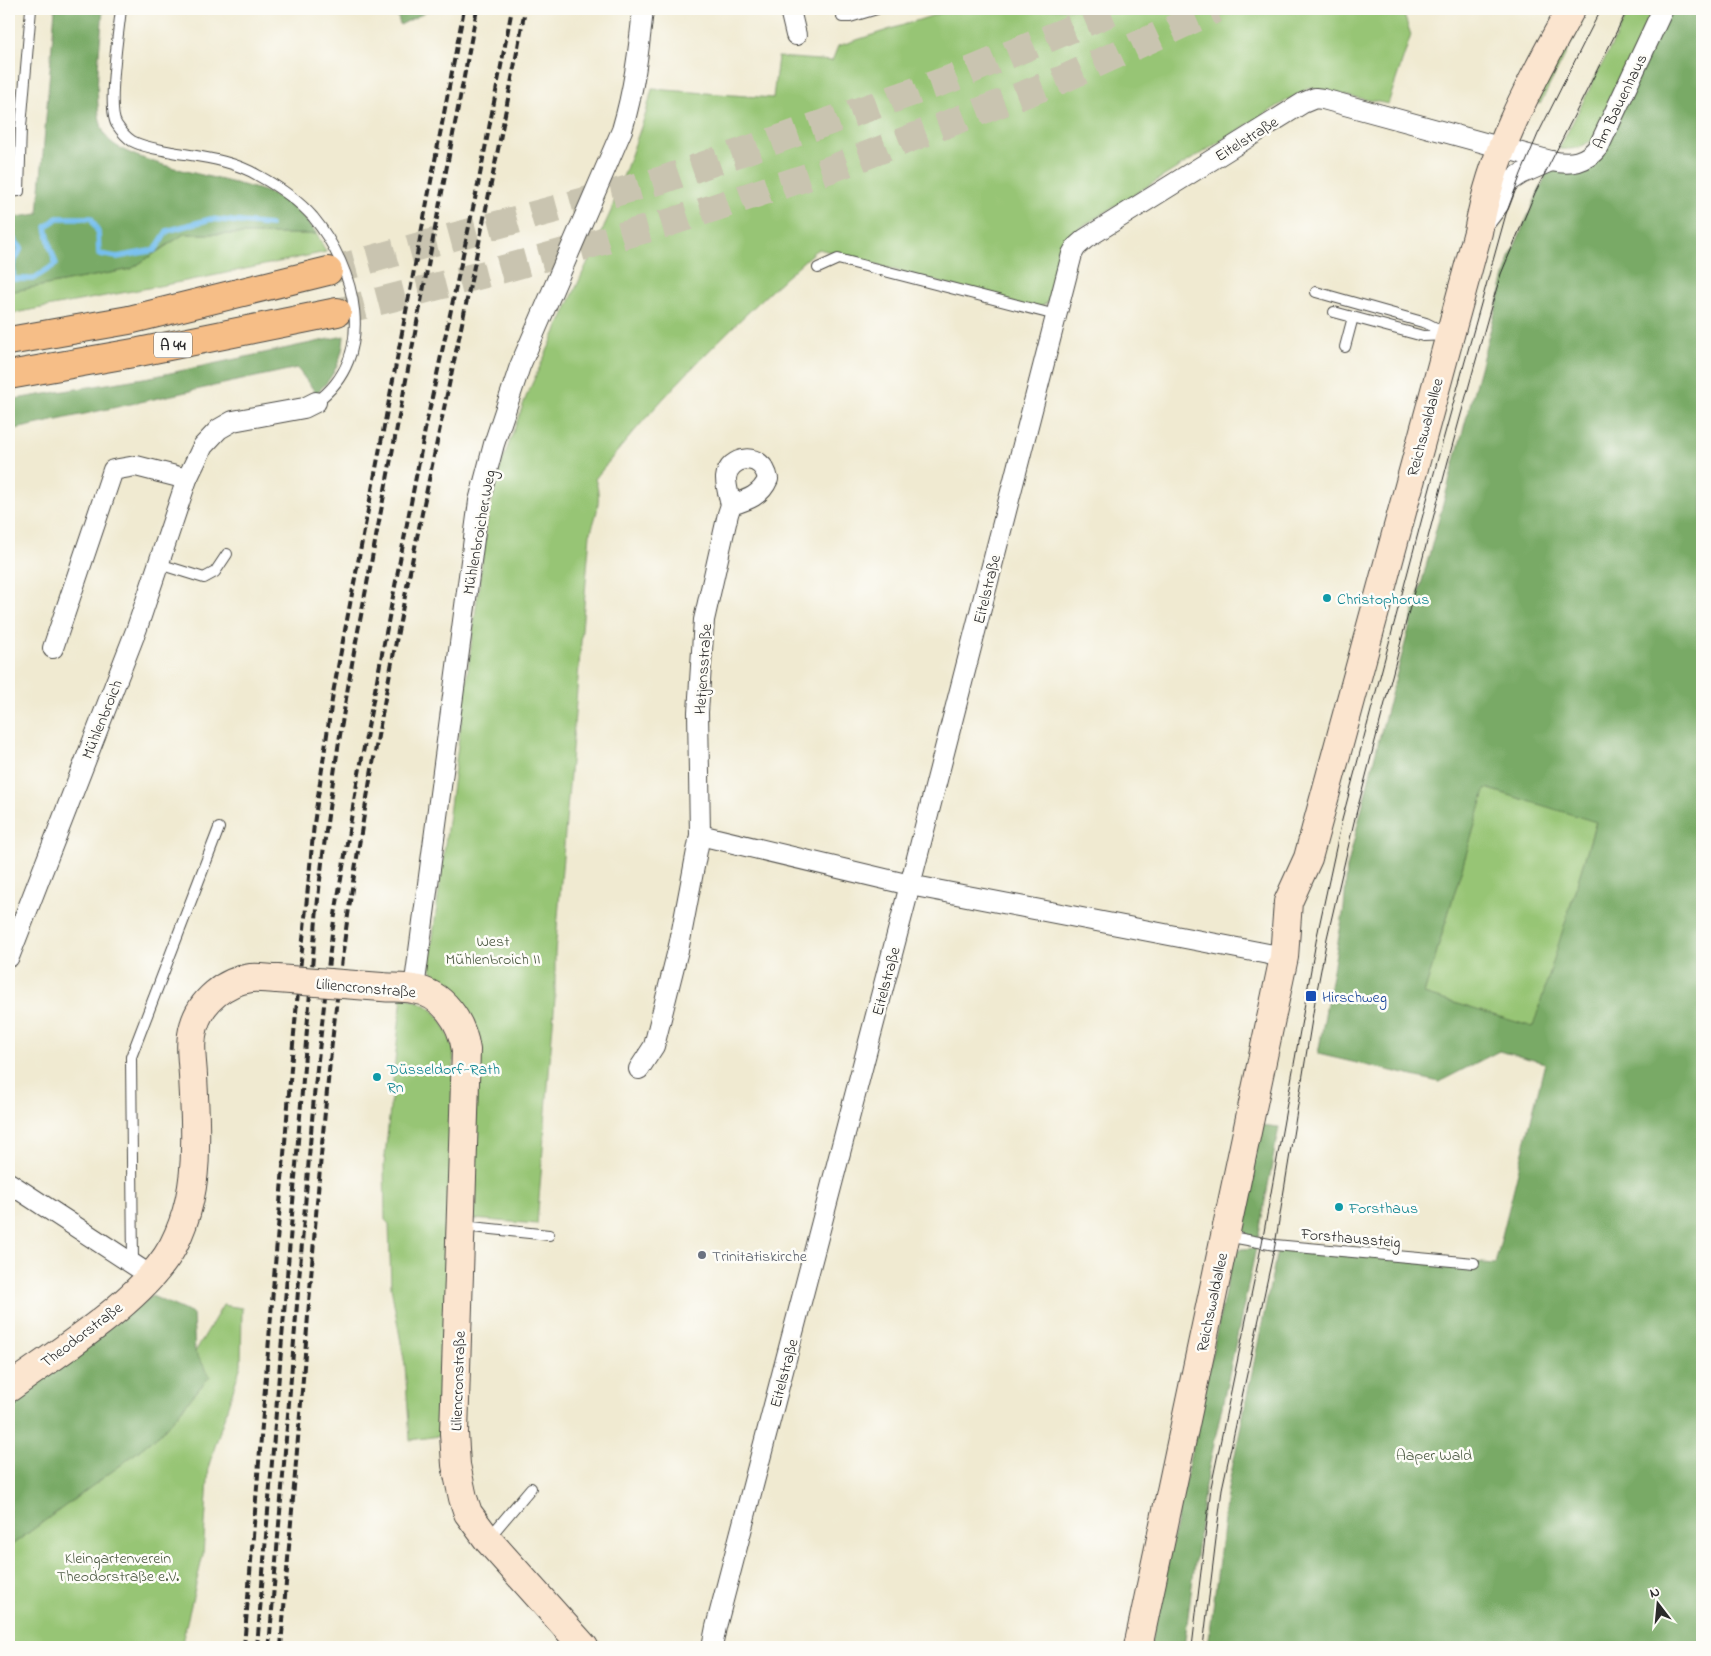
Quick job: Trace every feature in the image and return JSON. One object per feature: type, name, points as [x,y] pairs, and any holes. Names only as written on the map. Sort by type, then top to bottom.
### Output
[{"type":"highway","name":"A 44","points":[[9,341],[129,320],[328,270]]},
{"type":"highway","name":"A 44","points":[[9,375],[140,352],[337,312]]},
{"type":"main road","name":"Reichswaldallee","points":[[1138,1647],[1284,957],[1306,900],[1308,858],[1478,232],[1487,188],[1501,147],[1520,103],[1570,9]]},
{"type":"main road","name":"Liliencronstraße","points":[[142,1271],[172,1247],[184,1221],[190,1199],[195,1146],[191,1054],[194,1026],[205,1005],[215,994],[239,980],[253,978],[414,989],[434,997],[447,1008],[456,1018],[466,1050],[462,1226],[454,1433],[456,1465],[463,1498],[468,1512],[488,1540],[584,1647]]},
{"type":"main road","name":"Theodorstraße","points":[[9,1388],[91,1328],[127,1298],[142,1271]]},
{"type":"street","name":"Mühlenbroicher Weg","points":[[414,989],[480,500],[494,444],[520,366],[622,130],[631,102],[643,9]]},
{"type":"street","points":[[791,9],[796,35]]},
{"type":"street","name":"Am Bauenhaus","points":[[1501,147],[1565,164],[1577,162],[1593,154],[1600,146],[1663,9]]},
{"type":"street","name":"Eitelstraße","points":[[712,1647],[1072,254],[1076,247],[1085,239],[1310,100],[1323,99],[1501,147]]},
{"type":"street","name":"Am Bauenhaus","points":[[1478,232],[1496,209],[1507,183],[1521,174],[1551,161]]},
{"type":"street","name":"Mühlenbroich","points":[[9,957],[137,628],[188,479],[203,446],[219,429],[242,418],[304,408],[316,402]]},
{"type":"street","points":[[53,648],[114,470],[136,466],[188,479]]},
{"type":"street","name":"Hetjensstraße","points":[[638,1069],[654,1046],[679,946],[700,835],[698,712],[704,620],[731,505]]},
{"type":"street","points":[[700,835],[910,885],[1284,957]]},
{"type":"street","points":[[9,1183],[142,1271]]},
{"type":"lane","points":[[9,192],[19,191],[21,127],[31,9]]},
{"type":"lane","points":[[121,9],[112,105],[116,124],[125,136],[150,148],[214,159],[257,174],[300,204],[323,231],[339,257],[346,275],[353,304],[355,325],[353,345],[348,365],[341,378],[332,389],[316,402]]},
{"type":"lane","points":[[842,17],[850,17],[877,9]]},
{"type":"lane","points":[[818,268],[838,258],[1056,315]]},
{"type":"lane","points":[[1316,292],[1426,323],[1449,335]]},
{"type":"lane","points":[[1334,312],[1423,336],[1449,335]]},
{"type":"lane","points":[[1345,347],[1353,317]]},
{"type":"lane","points":[[159,564],[204,578],[215,572],[226,554]]},
{"type":"lane","points":[[142,1271],[130,1057],[219,828]]},
{"type":"lane","points":[[462,1226],[550,1235]]},
{"type":"lane","name":"Forsthaussteig","points":[[1225,1236],[1280,1246],[1474,1263]]},
{"type":"lane","points":[[488,1540],[531,1488]]},
{"type":"green space","points":[[55,9],[103,9],[97,90],[98,107],[104,133],[114,144],[132,154],[156,163],[237,183],[276,196],[294,207],[317,234],[184,234],[131,269],[9,292],[9,218],[38,214]]},
{"type":"green space","points":[[396,9],[432,9],[400,25]]},
{"type":"green space","name":"West Mühlenbroich II","points":[[953,9],[1402,9],[1411,35],[1388,104],[1309,88],[1286,101],[1078,229],[1060,260],[1047,303],[1036,309],[819,249],[815,251],[756,304],[672,389],[595,479],[598,493],[597,513],[590,534],[555,953],[555,998],[537,1224],[473,1219],[477,1057],[443,987],[431,968],[430,959],[487,524],[501,465],[526,397],[611,211],[646,113],[652,89],[773,98],[778,57],[832,61],[838,46]]},
{"type":"green space","points":[[1630,9],[1655,9],[1593,139],[1577,148],[1559,149]]},
{"type":"green space","name":"Aaper Wald","points":[[1669,9],[1702,9],[1702,1647],[1208,1647],[1228,1488],[1278,1247],[1495,1264],[1545,1063],[1499,1051],[1439,1082],[1318,1054],[1344,908],[1347,868],[1379,739],[1511,254],[1549,168],[1577,167]],"holes":[[[1486,788],[1596,822],[1533,1027],[1424,994]]]},
{"type":"green space","points":[[1578,20],[1582,22],[1540,104],[1536,102]]},
{"type":"green space","points":[[184,234],[317,234],[326,252],[207,277],[9,314],[9,292],[131,269]]},
{"type":"green space","points":[[344,336],[342,352],[336,368],[327,382],[316,393],[297,368],[11,430],[9,433],[9,400],[156,376]]},
{"type":"green space","points":[[1486,788],[1596,821],[1534,1028],[1424,994]]},
{"type":"green space","points":[[402,996],[423,1004],[437,1014],[454,1049],[447,1435],[410,1440],[405,1365],[391,1287],[389,1224],[385,1220],[384,1165]]},
{"type":"green space","points":[[1261,1125],[1279,1127],[1258,1238],[1244,1235],[1241,1229],[1240,1217]]},
{"type":"green space","points":[[1256,1248],[1205,1486],[1184,1647],[1150,1647],[1233,1254],[1241,1249]]},
{"type":"green space","points":[[152,1296],[193,1314],[195,1352],[210,1376],[162,1432],[122,1464],[9,1547],[9,1402]]},
{"type":"green space","name":"Kleingartenverein Theodorstraße e.V.","points":[[223,1305],[242,1308],[241,1365],[209,1465],[203,1555],[181,1647],[9,1647],[9,1547],[122,1464],[162,1432],[210,1376],[195,1352]]},
{"type":"waterway","points":[[9,238],[12,237],[21,248],[13,264],[13,279],[33,279],[56,264],[46,227],[57,218],[91,218],[98,232],[99,254],[117,257],[155,250],[167,231],[211,219],[270,225]]},
{"type":"tunnel","points":[[328,271],[662,180],[950,79],[1119,9]]},
{"type":"tunnel","points":[[337,312],[489,273],[671,222],[831,169],[1061,80],[1216,9]]},
{"type":"tram line","points":[[1192,1647],[1211,1487],[1262,1243],[1317,936],[1342,820],[1438,458],[1506,214],[1538,134],[1601,9]]},
{"type":"tram line","points":[[1203,1647],[1222,1489],[1275,1245],[1315,1001],[1327,938],[1354,822],[1448,461],[1501,274],[1535,193],[1628,9]]},
{"type":"railway","points":[[244,1647],[293,1044],[314,824],[333,693],[464,9]]},
{"type":"railway","points":[[257,1647],[315,931],[327,826],[354,652],[477,9]]},
{"type":"railway","points":[[269,1647],[314,1096],[332,933],[356,789],[425,430],[478,185],[512,9]]},
{"type":"railway","points":[[281,1647],[323,1134],[346,927],[372,767],[414,550],[525,9]]},
{"type":"place","name":"Christophorus","points":[[1327,598]]},
{"type":"place","name":"Hirschweg","points":[[1311,996]]},
{"type":"place","name":"Düsseldorf-Rath Rn","points":[[377,1077]]},
{"type":"place","name":"Forsthaus","points":[[1339,1207]]},
{"type":"place","name":"Trinitatiskirche","points":[[702,1255]]}]
